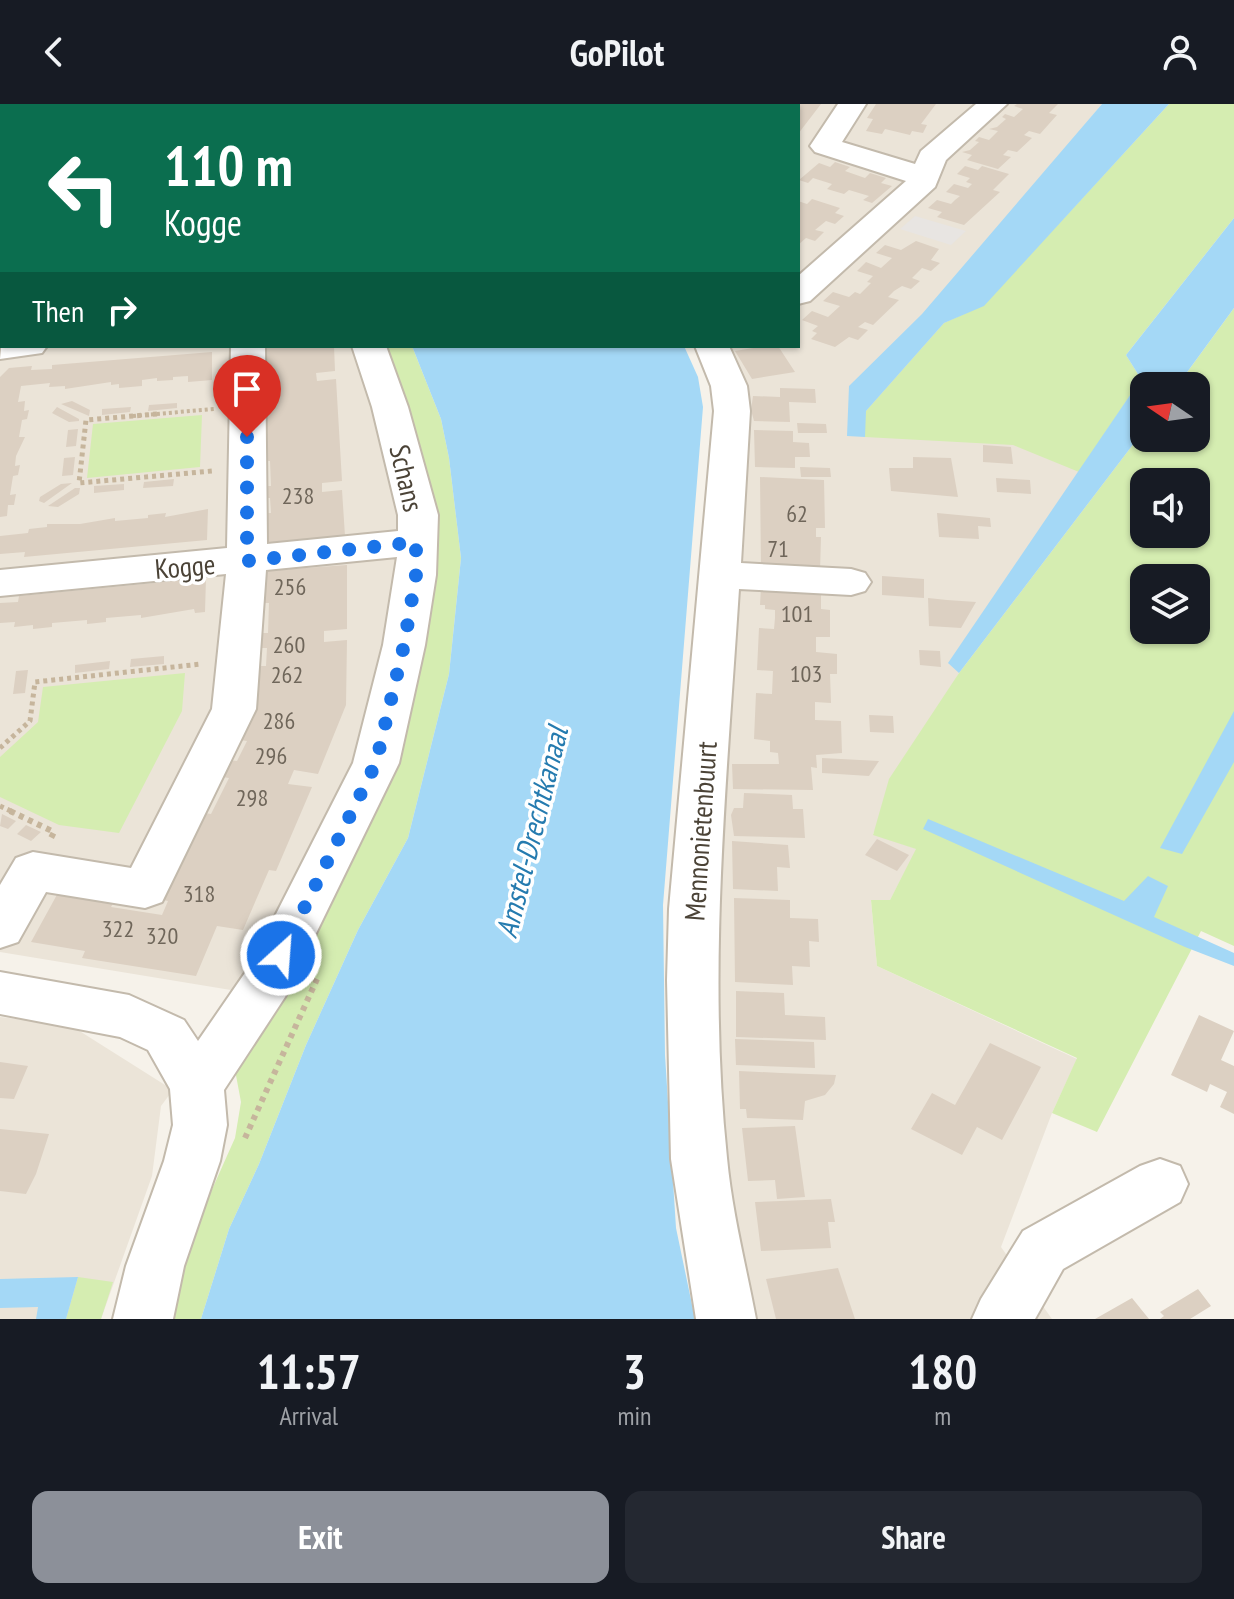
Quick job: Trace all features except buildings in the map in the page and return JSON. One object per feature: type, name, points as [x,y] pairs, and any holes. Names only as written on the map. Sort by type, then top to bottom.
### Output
[{"type":"street","points":[[852,104],[825,146],[926,177]]},
{"type":"street","points":[[800,292],[926,177],[932,157],[993,104]]},
{"type":"street","points":[[0,928],[33,871],[145,889],[234,709],[247,561],[248,348]]},
{"type":"street","name":"Schans","points":[[197,1086],[267,982],[376,763],[404,645],[416,575],[418,515],[390,407],[370,348]]},
{"type":"street","name":"Mennonietenbuurt","points":[[713,348],[729,386],[732,411],[695,894],[692,980],[699,1159],[726,1319]]},
{"type":"street","name":"Kogge","points":[[0,583],[416,542]]},
{"type":"street","points":[[720,575],[851,582]]},
{"type":"street","points":[[0,993],[129,1017],[166,1035],[197,1086],[200,1125],[195,1149],[155,1266],[143,1319]]},
{"type":"street","points":[[1002,1319],[1043,1250],[1160,1184]]},
{"type":"path","points":[[247,406],[86,420],[79,483],[247,468]]},
{"type":"path","points":[[0,748],[30,721],[35,682],[238,661]]},
{"type":"shaded area","points":[[800,104],[1102,104],[1039,180],[1137,372],[1130,372],[1130,448],[959,673],[873,834],[917,849],[890,900],[871,900],[877,966],[1077,1059],[1052,1113],[1001,1247],[1052,1319],[719,1319],[696,1222],[720,426],[712,361],[702,348],[800,348]]},
{"type":"shaded area","points":[[915,216],[966,231],[951,245],[900,229]]},
{"type":"shaded area","points":[[0,348],[369,348],[409,547],[368,765],[243,992],[0,952]]},
{"type":"shaded area","points":[[0,1017],[70,1025],[173,1090],[161,1106],[152,1176],[101,1319],[0,1319]]},
{"type":"green space","points":[[1169,104],[1234,104],[1234,218],[1126,355],[1137,372],[1130,372],[1130,396],[1079,472],[1013,445],[865,437],[865,412],[944,323],[984,305]]},
{"type":"green space","points":[[1234,308],[1234,946],[1201,931],[1097,1132],[1052,1113],[1077,1058],[877,966],[871,900],[890,900],[916,849],[873,835],[889,779],[959,673],[1130,448],[1130,452],[1210,452],[1210,372],[1187,372]]},
{"type":"green space","points":[[386,348],[413,348],[441,419],[461,558],[449,674],[408,838],[358,930],[306,1045],[259,1164],[229,1229],[201,1319],[167,1319],[193,1232],[235,1138],[241,1102],[235,1070],[345,870],[427,493],[414,428]]},
{"type":"green space","points":[[202,415],[200,467],[87,478],[93,424]]},
{"type":"green space","points":[[185,673],[182,711],[119,833],[59,825],[0,797],[0,757],[38,722],[43,687]]},
{"type":"green space","points":[[78,1277],[113,1282],[101,1319],[66,1319]]},
{"type":"water","points":[[1102,104],[1169,104],[984,306],[944,323],[866,411],[865,437],[847,436],[849,386],[922,314]]},
{"type":"water","points":[[1234,218],[1234,308],[1187,372],[1137,372],[1126,355]]},
{"type":"water","name":"Amstel-Drechtkanaal","points":[[413,348],[685,348],[698,377],[703,407],[663,905],[665,1055],[676,1228],[695,1319],[201,1319],[229,1229],[259,1164],[306,1045],[358,930],[408,838],[449,674],[461,558],[441,419]]},
{"type":"water","points":[[1130,395],[1130,448],[959,673],[948,663]]},
{"type":"water","points":[[1234,711],[1234,762],[1182,854],[1160,848]]},
{"type":"water","points":[[928,819],[1124,901],[1148,876],[1168,886],[1154,917],[1234,953],[1234,966],[923,829]]},
{"type":"water","points":[[78,1277],[66,1319],[36,1319],[38,1307],[0,1308],[0,1279]]},
{"type":"route","points":[[247,437],[247,561],[416,542],[416,575],[404,645],[376,763],[281,955]]}]
